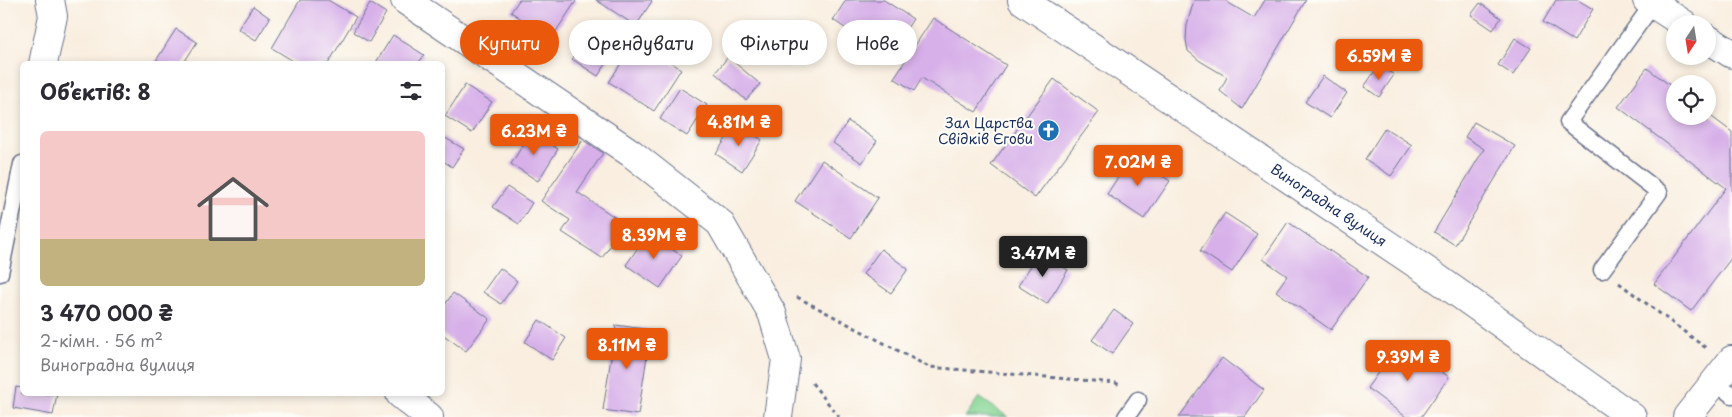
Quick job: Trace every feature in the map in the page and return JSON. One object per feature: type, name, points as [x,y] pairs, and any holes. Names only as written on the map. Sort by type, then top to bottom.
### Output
[{"type":"street","points":[[44,61],[53,16],[50,0]]},
{"type":"street","points":[[405,0],[631,153],[720,224],[772,313],[786,359],[778,417]]},
{"type":"street","name":"Виноградна вулиця","points":[[1022,0],[1427,271],[1632,417]]},
{"type":"street","points":[[1650,2],[1670,15]]},
{"type":"street","points":[[1716,44],[1732,54]]},
{"type":"street","points":[[1687,417],[1727,375]]},
{"type":"street","points":[[403,396],[429,417]]},
{"type":"lane","points":[[1602,270],[1659,192],[1568,122],[1650,2]]},
{"type":"lane","points":[[0,273],[20,174]]},
{"type":"lane","points":[[1126,417],[1138,400]]},
{"type":"path","points":[[1602,270],[1727,375]]},
{"type":"path","points":[[755,282],[766,280],[929,367],[1116,383],[1138,400]]},
{"type":"path","points":[[786,359],[796,363],[839,417]]},
{"type":"green space","points":[[979,397],[1008,417],[965,417]]},
{"type":"building","points":[[300,0],[328,0],[356,17],[330,61],[293,61],[272,48]]},
{"type":"building","points":[[519,0],[576,1],[559,27],[559,20],[523,20],[511,12]]},
{"type":"building","points":[[596,0],[652,1],[640,20],[627,20]]},
{"type":"building","points":[[846,0],[884,0],[913,19],[837,20],[837,23],[833,20]]},
{"type":"building","points":[[1194,0],[1228,0],[1227,2],[1254,18],[1265,0],[1306,0],[1242,109],[1220,91],[1227,77],[1200,61],[1188,51],[1186,40],[1187,25]]},
{"type":"building","points":[[1556,0],[1578,0],[1593,9],[1574,41],[1543,22]]},
{"type":"building","points":[[370,3],[386,13],[369,42],[353,32]]},
{"type":"building","points":[[1480,3],[1501,18],[1493,30],[1471,15]]},
{"type":"building","points":[[253,6],[270,18],[256,40],[238,29]]},
{"type":"building","points":[[933,18],[1006,65],[976,112],[922,78],[914,91],[894,78],[902,65],[917,65],[917,43]]},
{"type":"building","points":[[176,29],[197,42],[185,61],[156,61]]},
{"type":"building","points":[[393,35],[424,55],[420,61],[377,61]]},
{"type":"building","points":[[1515,38],[1531,48],[1513,75],[1498,65]]},
{"type":"building","points":[[722,64],[737,65],[760,84],[746,100],[715,73]]},
{"type":"building","points":[[581,65],[605,65],[598,76]]},
{"type":"building","points":[[620,65],[675,65],[681,69],[654,111],[609,82]]},
{"type":"building","points":[[1379,65],[1394,75],[1379,97],[1364,87]]},
{"type":"building","points":[[1647,68],[1666,82],[1666,125],[1716,125],[1716,120],[1732,132],[1732,257],[1691,311],[1654,284],[1726,188],[1618,107]]},
{"type":"building","points":[[1323,76],[1347,93],[1330,118],[1305,102]]},
{"type":"building","points":[[1054,79],[1099,112],[1035,198],[991,165]]},
{"type":"building","points":[[465,85],[492,102],[472,133],[445,116]]},
{"type":"building","points":[[680,88],[707,105],[687,136],[660,119]]},
{"type":"building","points":[[848,121],[877,141],[862,163],[833,143]]},
{"type":"building","points":[[1474,122],[1515,146],[1455,245],[1434,232],[1484,149],[1465,137]]},
{"type":"building","points":[[736,123],[762,140],[742,171],[716,154]]},
{"type":"building","points":[[1385,128],[1412,145],[1391,176],[1365,159]]},
{"type":"building","points":[[531,132],[558,149],[538,181],[511,164]]},
{"type":"building","points":[[445,138],[464,149],[452,167],[445,162]]},
{"type":"building","points":[[583,140],[603,153],[577,192],[625,224],[602,258],[562,232],[570,220],[541,201]]},
{"type":"building","points":[[1132,156],[1170,181],[1144,219],[1107,194]]},
{"type":"building","points":[[822,160],[878,198],[851,238],[795,201]]},
{"type":"building","points":[[507,187],[532,203],[519,224],[493,207]]},
{"type":"building","points":[[1225,213],[1257,234],[1232,272],[1200,251]]},
{"type":"building","points":[[1288,222],[1368,277],[1331,330],[1276,291],[1287,276],[1263,259]]},
{"type":"building","points":[[648,233],[682,256],[660,288],[626,265]]},
{"type":"building","points":[[881,249],[908,269],[891,293],[863,274]]},
{"type":"building","points":[[1039,253],[1068,270],[1047,304],[1018,286]]},
{"type":"building","points":[[500,268],[517,281],[501,304],[483,292]]},
{"type":"building","points":[[453,293],[490,319],[466,351],[445,336],[445,305]]},
{"type":"building","points":[[1114,310],[1133,324],[1112,354],[1092,340]]},
{"type":"building","points":[[539,320],[566,338],[552,360],[525,342]]},
{"type":"building","points":[[616,325],[651,330],[638,415],[603,410]]},
{"type":"building","points":[[1400,342],[1449,377],[1421,417],[1406,417],[1367,388]]},
{"type":"building","points":[[1222,358],[1264,390],[1245,417],[1179,417]]},
{"type":"building","points":[[16,387],[20,388],[20,396],[57,396],[53,415],[13,408]]},
{"type":"place","name":"Зал Царства Свідків Єгови","points":[[1049,131]]}]
